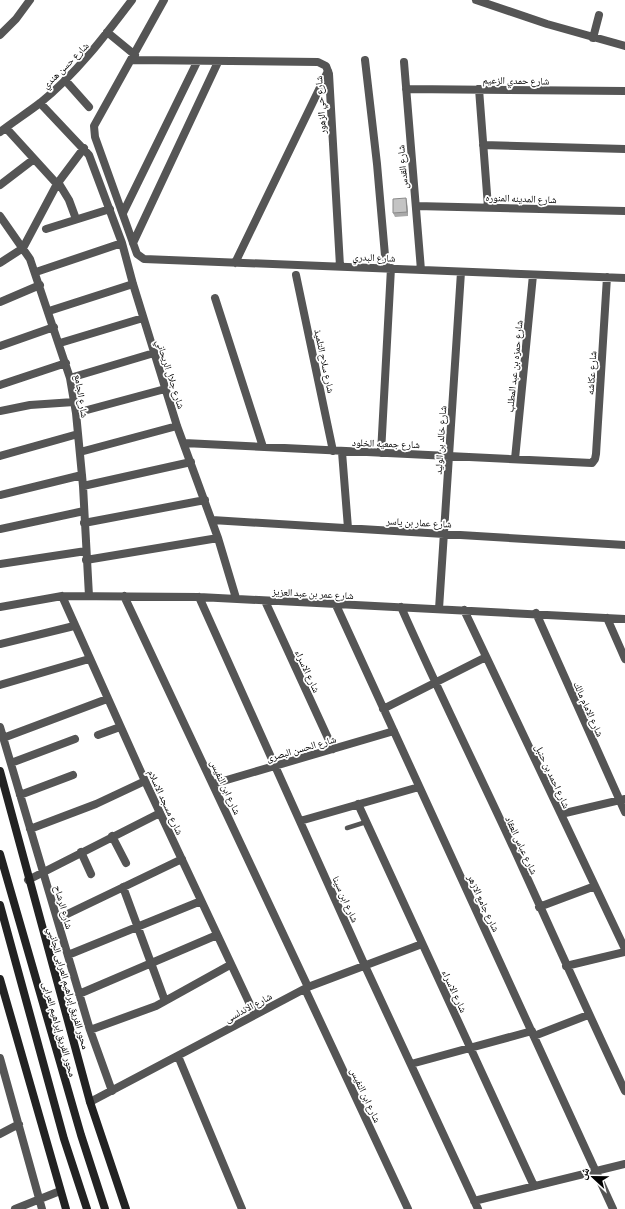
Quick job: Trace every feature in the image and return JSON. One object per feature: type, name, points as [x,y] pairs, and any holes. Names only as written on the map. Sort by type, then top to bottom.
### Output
[{"type":"street","points":[[0,35],[16,19],[30,0]]},
{"type":"street","name":"شارع حسن هندي","points":[[3,130],[40,103],[65,80],[95,49],[132,0]]},
{"type":"street","points":[[133,243],[94,132],[94,126],[164,0]]},
{"type":"street","points":[[476,0],[547,24],[625,46]]},
{"type":"street","points":[[593,38],[599,15]]},
{"type":"street","points":[[107,32],[133,57]]},
{"type":"street","name":"شارع حي الزهور","points":[[133,57],[197,62],[318,62],[326,66],[328,70],[340,266]]},
{"type":"street","points":[[365,60],[388,268],[382,453]]},
{"type":"street","points":[[123,213],[197,62]]},
{"type":"street","points":[[133,243],[218,62]]},
{"type":"street","name":"شارع القدس","points":[[404,62],[421,270]]},
{"type":"street","points":[[235,263],[328,70]]},
{"type":"street","points":[[65,80],[89,107]]},
{"type":"street","name":"شارع حمدي الزعيم","points":[[406,89],[625,91]]},
{"type":"street","points":[[479,89],[488,208]]},
{"type":"street","points":[[0,263],[23,248],[58,183],[86,152],[40,103]]},
{"type":"street","points":[[3,130],[58,183],[69,200],[76,219]]},
{"type":"street","points":[[483,145],[625,149]]},
{"type":"street","name":"شارع جلال الريحاني","points":[[86,152],[110,209],[122,243],[165,389],[212,520],[236,598]]},
{"type":"street","points":[[0,185],[34,159]]},
{"type":"street","name":"شارع المدينه المنوره","points":[[416,206],[625,212]]},
{"type":"street","points":[[46,228],[110,209]]},
{"type":"street","name":"شارع الجامع","points":[[0,216],[23,248],[36,272],[70,378],[76,413],[83,486],[89,596]]},
{"type":"street","points":[[36,272],[122,243]]},
{"type":"street","name":"شارع البدري","points":[[133,243],[137,254],[144,259],[625,278]]},
{"type":"street","name":"شارع خالد بن الوليد","points":[[439,608],[461,272]]},
{"type":"street","name":"شارع سلاح التلميذ","points":[[296,275],[333,451]]},
{"type":"street","name":"شارع حمزه بن عبد المطلب","points":[[515,459],[533,275]]},
{"type":"street","name":"شارع عكاشه","points":[[586,464],[595,459],[596,454],[607,277]]},
{"type":"street","points":[[49,311],[133,284]]},
{"type":"street","points":[[0,302],[40,285]]},
{"type":"street","points":[[215,298],[263,447]]},
{"type":"street","points":[[60,343],[143,318]]},
{"type":"street","points":[[0,346],[54,327]]},
{"type":"street","points":[[70,378],[154,353]]},
{"type":"street","points":[[0,385],[66,363]]},
{"type":"street","points":[[76,413],[165,389]]},
{"type":"street","points":[[0,410],[30,405],[74,402]]},
{"type":"street","points":[[80,452],[177,426]]},
{"type":"street","points":[[0,456],[78,434]]},
{"type":"street","name":"شارع جمعيه الخلود","points":[[184,444],[515,459],[586,464]]},
{"type":"street","points":[[342,452],[348,528]]},
{"type":"street","points":[[83,486],[192,462]]},
{"type":"street","points":[[0,496],[82,475]]},
{"type":"street","points":[[84,523],[205,500]]},
{"type":"street","points":[[0,529],[84,512]]},
{"type":"street","name":"شارع عمار بن ياسر","points":[[212,520],[625,545]]},
{"type":"street","points":[[86,560],[218,538]]},
{"type":"street","points":[[0,564],[86,551]]},
{"type":"street","name":"شارع عمر بن عبد العزيز","points":[[0,607],[62,596],[199,597],[336,605],[439,608],[625,619]]},
{"type":"street","name":"شارع مسجد الاسلام","points":[[62,596],[107,699],[230,965],[255,1015]]},
{"type":"street","name":"شارع ابن النفيس","points":[[124,596],[213,784],[408,1209]]},
{"type":"street","name":"شارع ابن سينا","points":[[199,597],[365,966],[478,1209]]},
{"type":"street","name":"شارع الاسراء","points":[[265,601],[333,749]]},
{"type":"street","name":"شارع جامع الازهر","points":[[336,605],[613,1209]]},
{"type":"street","name":"شارع عباس العقاد","points":[[401,607],[435,683],[520,863],[588,1015],[625,1091]]},
{"type":"street","name":"شارع احمد بن حنبل","points":[[464,610],[625,951]]},
{"type":"street","name":"شارع الامام مالك","points":[[536,614],[622,800],[625,812]]},
{"type":"street","points":[[607,618],[625,659]]},
{"type":"street","points":[[0,644],[74,626]]},
{"type":"street","points":[[0,685],[89,658]]},
{"type":"street","points":[[383,709],[486,658]]},
{"type":"street","points":[[3,738],[107,699]]},
{"type":"street","name":"شارع الرشاح","points":[[0,727],[90,1030],[112,1091]]},
{"type":"street","points":[[98,735],[120,727]]},
{"type":"street","name":"شارع الحسن البصرى","points":[[213,784],[394,732]]},
{"type":"street","points":[[11,763],[75,739]]},
{"type":"street","name":"محور الفريق إبراهيم العرابى الجانبي","points":[[0,771],[28,880],[90,1102],[126,1209]]},
{"type":"street","points":[[20,795],[73,775]]},
{"type":"street","points":[[30,829],[96,804],[145,781]]},
{"type":"street","points":[[300,821],[419,787]]},
{"type":"street","points":[[561,814],[622,800]]},
{"type":"street","name":"شارع الاسراء","points":[[358,804],[534,1186]]},
{"type":"street","points":[[28,880],[112,836],[160,813]]},
{"type":"street","points":[[112,836],[126,864]]},
{"type":"street","points":[[81,852],[91,874]]},
{"type":"street","name":"محور الفريق إبراهيم العرابى","points":[[0,854],[72,1107],[105,1209]]},
{"type":"street","points":[[57,919],[182,859]]},
{"type":"street","points":[[539,907],[595,886]]},
{"type":"street","points":[[123,887],[165,1001]]},
{"type":"street","points":[[68,956],[201,901]]},
{"type":"street","points":[[0,905],[64,1139],[87,1209]]},
{"type":"street","points":[[79,994],[217,935]]},
{"type":"street","name":"شارع الاندلسى","points":[[90,1102],[307,988],[422,944]]},
{"type":"street","points":[[566,966],[625,951]]},
{"type":"street","points":[[90,1030],[165,1001],[230,965]]},
{"type":"street","points":[[0,979],[66,1209]]},
{"type":"street","points":[[411,1064],[471,1047],[533,1034],[588,1015]]},
{"type":"street","points":[[178,1056],[242,1209]]},
{"type":"street","points":[[0,1058],[42,1209]]},
{"type":"street","points":[[0,1134],[19,1124]]},
{"type":"street","points":[[474,1201],[625,1164]]},
{"type":"street","points":[[15,1209],[38,1198],[60,1191]]},
{"type":"lane","points":[[347,828],[366,822]]},
{"type":"building","points":[[406,198],[407,212],[393,213],[393,199]]}]
